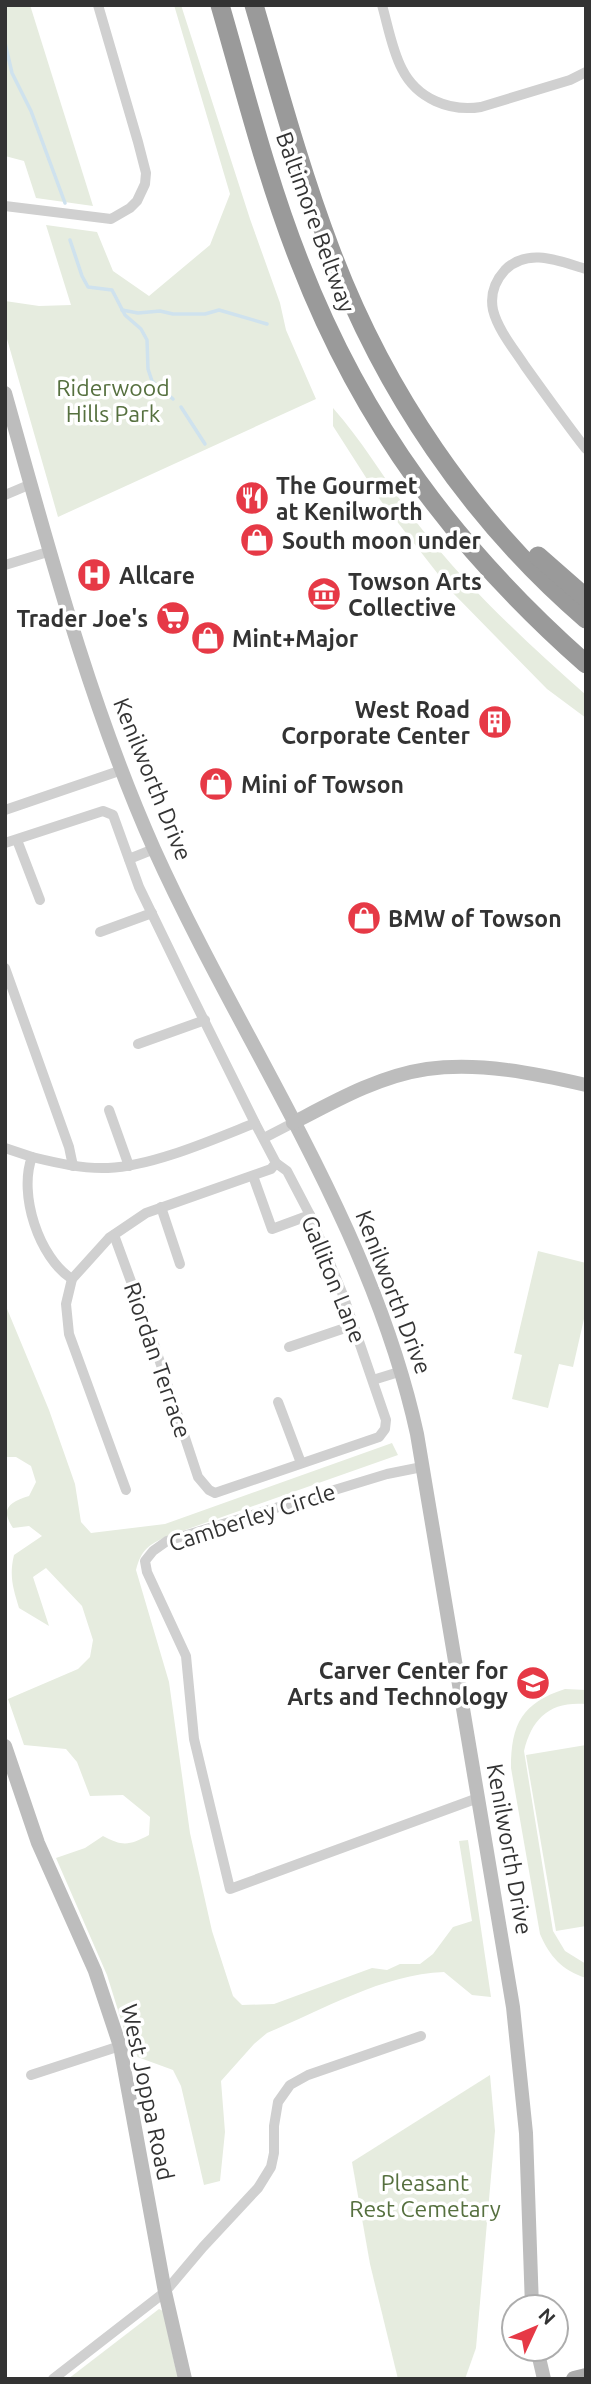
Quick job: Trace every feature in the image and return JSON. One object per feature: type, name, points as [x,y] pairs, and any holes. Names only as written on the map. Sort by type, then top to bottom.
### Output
[{"type":"highway","name":"Baltimore Beltway","points":[[220,5],[299,262],[329,332],[358,389],[400,458],[459,537],[540,623],[586,664]]},
{"type":"highway","name":"Baltimore Beltway","points":[[254,5],[303,170],[330,249],[386,372],[421,429],[484,515],[562,599],[586,619]]},
{"type":"highway","points":[[421,429],[490,510],[586,598]]},
{"type":"main road","points":[[574,2379],[586,2376]]},
{"type":"street","points":[[5,206],[111,219],[137,201],[145,184],[146,173],[138,142],[98,5]]},
{"type":"street","points":[[382,5],[402,70],[420,91],[442,105],[469,109],[481,107],[586,72]]},
{"type":"street","points":[[586,268],[548,257],[523,258],[501,275],[494,287],[492,299],[500,326],[512,346],[586,449]]},
{"type":"street","name":"Kenilworth Drive","points":[[5,393],[9,422],[31,484],[89,677],[154,849],[206,957],[349,1232],[384,1315],[402,1371],[422,1467],[513,2007],[523,2088],[532,2293]]},
{"type":"street","points":[[5,495],[31,484]]},
{"type":"street","points":[[5,565],[51,551]]},
{"type":"street","points":[[5,810],[122,769]]},
{"type":"street","name":"Galliton Lane","points":[[17,840],[103,811],[109,811],[114,817],[152,913],[255,1123],[276,1163],[287,1171],[310,1215],[354,1325],[386,1420],[385,1430],[379,1437],[301,1463]]},
{"type":"street","points":[[5,844],[17,840],[40,900]]},
{"type":"street","points":[[129,859],[154,849]]},
{"type":"street","points":[[100,932],[152,913]]},
{"type":"street","points":[[5,968],[69,1147],[73,1166]]},
{"type":"street","points":[[138,1044],[205,1020]]},
{"type":"street","points":[[264,1138],[363,1088],[426,1069],[486,1068],[536,1074],[586,1085]]},
{"type":"street","points":[[109,1110],[129,1166]]},
{"type":"street","points":[[5,1147],[32,1157],[73,1166],[129,1166],[255,1123]]},
{"type":"street","points":[[32,1157],[26,1186],[31,1211],[44,1247],[53,1262],[72,1279]]},
{"type":"street","points":[[126,1490],[69,1334],[66,1304],[72,1279],[96,1251],[136,1219],[161,1207],[271,1169],[276,1163]]},
{"type":"street","points":[[253,1176],[272,1229],[310,1215]]},
{"type":"street","points":[[161,1207],[180,1264]]},
{"type":"street","name":"Riordan Terrace","points":[[114,1235],[198,1477],[204,1485],[215,1493],[301,1463]]},
{"type":"street","points":[[289,1347],[354,1325]]},
{"type":"street","points":[[373,1380],[402,1371]]},
{"type":"street","points":[[278,1402],[301,1463]]},
{"type":"street","name":"Camberley Circle","points":[[422,1467],[387,1474],[167,1541],[153,1550],[145,1561],[147,1573],[186,1656],[194,1740],[230,1889],[478,1798]]},
{"type":"street","name":"West Joppa Road","points":[[5,1746],[38,1843],[95,1972],[120,2046],[165,2292],[185,2379]]},
{"type":"street","points":[[52,2379],[165,2292],[264,2179],[274,2154],[275,2112],[283,2093],[290,2085],[421,2036]]},
{"type":"street","points":[[31,2075],[120,2046]]},
{"type":"green space","points":[[5,5],[30,5],[93,206],[36,198],[24,161],[5,156]]},
{"type":"green space","name":"Riderwood Hills Park","points":[[174,5],[181,5],[280,303],[286,330],[316,399],[58,517],[5,332],[5,301],[39,306],[71,305],[46,225],[97,232],[113,271],[149,296],[210,245],[230,194]]},
{"type":"green space","points":[[333,408],[421,528],[459,573],[521,636],[586,695],[586,718],[547,689],[452,592],[381,501],[333,426]]},
{"type":"green space","points":[[538,1251],[586,1263],[586,1310],[573,1367],[559,1364],[548,1408],[512,1399],[522,1355],[514,1353]]},
{"type":"green space","points":[[5,1304],[49,1410],[75,1484],[81,1522],[91,1533],[165,1524],[392,1443],[398,1455],[168,1536],[147,1548],[140,1557],[136,1570],[169,1682],[190,1833],[212,1931],[233,1996],[242,2005],[274,2004],[372,1968],[387,1970],[400,1964],[420,1964],[433,1954],[453,1927],[472,1921],[459,1841],[468,1840],[491,1997],[472,1995],[444,1972],[421,1974],[376,1986],[267,2033],[221,2081],[225,2132],[220,2181],[204,2185],[181,2086],[173,2070],[132,2055],[107,1975],[56,1858],[85,1848],[103,1836],[121,1843],[137,1841],[149,1835],[150,1817],[123,1795],[90,1796],[77,1762],[66,1749],[24,1745],[8,1699],[78,1669],[90,1657],[93,1640],[82,1606],[46,1568],[33,1577],[49,1626],[19,1608],[15,1594],[12,1576],[14,1555],[42,1536],[29,1526],[13,1528],[7,1516],[9,1507],[29,1496],[36,1482],[31,1466],[16,1457],[5,1457]]},
{"type":"green space","points":[[565,1689],[586,1690],[586,1704],[562,1705],[544,1714],[532,1729],[524,1751],[553,1931],[565,1951],[586,1964],[586,1978],[558,1962],[540,1934],[511,1768],[513,1739],[522,1717],[538,1701]]},
{"type":"green space","points":[[586,1745],[586,1926],[556,1931],[526,1755]]},
{"type":"green space","name":"Pleasant Rest Cemetary","points":[[490,2075],[495,2131],[476,2348],[465,2379],[398,2379],[370,2264],[352,2162]]},
{"type":"green space","points":[[159,2309],[163,2311],[178,2379],[68,2379]]},
{"type":"waterway","points":[[5,43],[12,73],[31,111],[65,203]]},
{"type":"waterway","points":[[70,240],[88,287],[112,290],[125,315],[141,329],[147,340],[148,369],[152,381],[173,399]]},
{"type":"waterway","points":[[122,310],[173,314],[205,314],[219,310],[267,324]]},
{"type":"waterway","points":[[181,407],[205,444]]},
{"type":"place","name":"The Gourmet at Kenilworth","points":[[252,498]]},
{"type":"place","name":"South moon under","points":[[257,540]]},
{"type":"place","name":"Allcare","points":[[94,575]]},
{"type":"place","name":"Towson Arts Collective","points":[[324,594]]},
{"type":"place","name":"Trader Joe's","points":[[173,618]]},
{"type":"place","name":"Mint+Major","points":[[208,638]]},
{"type":"place","name":"West Road Corporate Center","points":[[495,722]]},
{"type":"place","name":"Mini of Towson","points":[[216,784]]},
{"type":"place","name":"BMW of Towson","points":[[364,918]]},
{"type":"place","name":"Carver Center for Arts and Technology","points":[[533,1683]]}]
